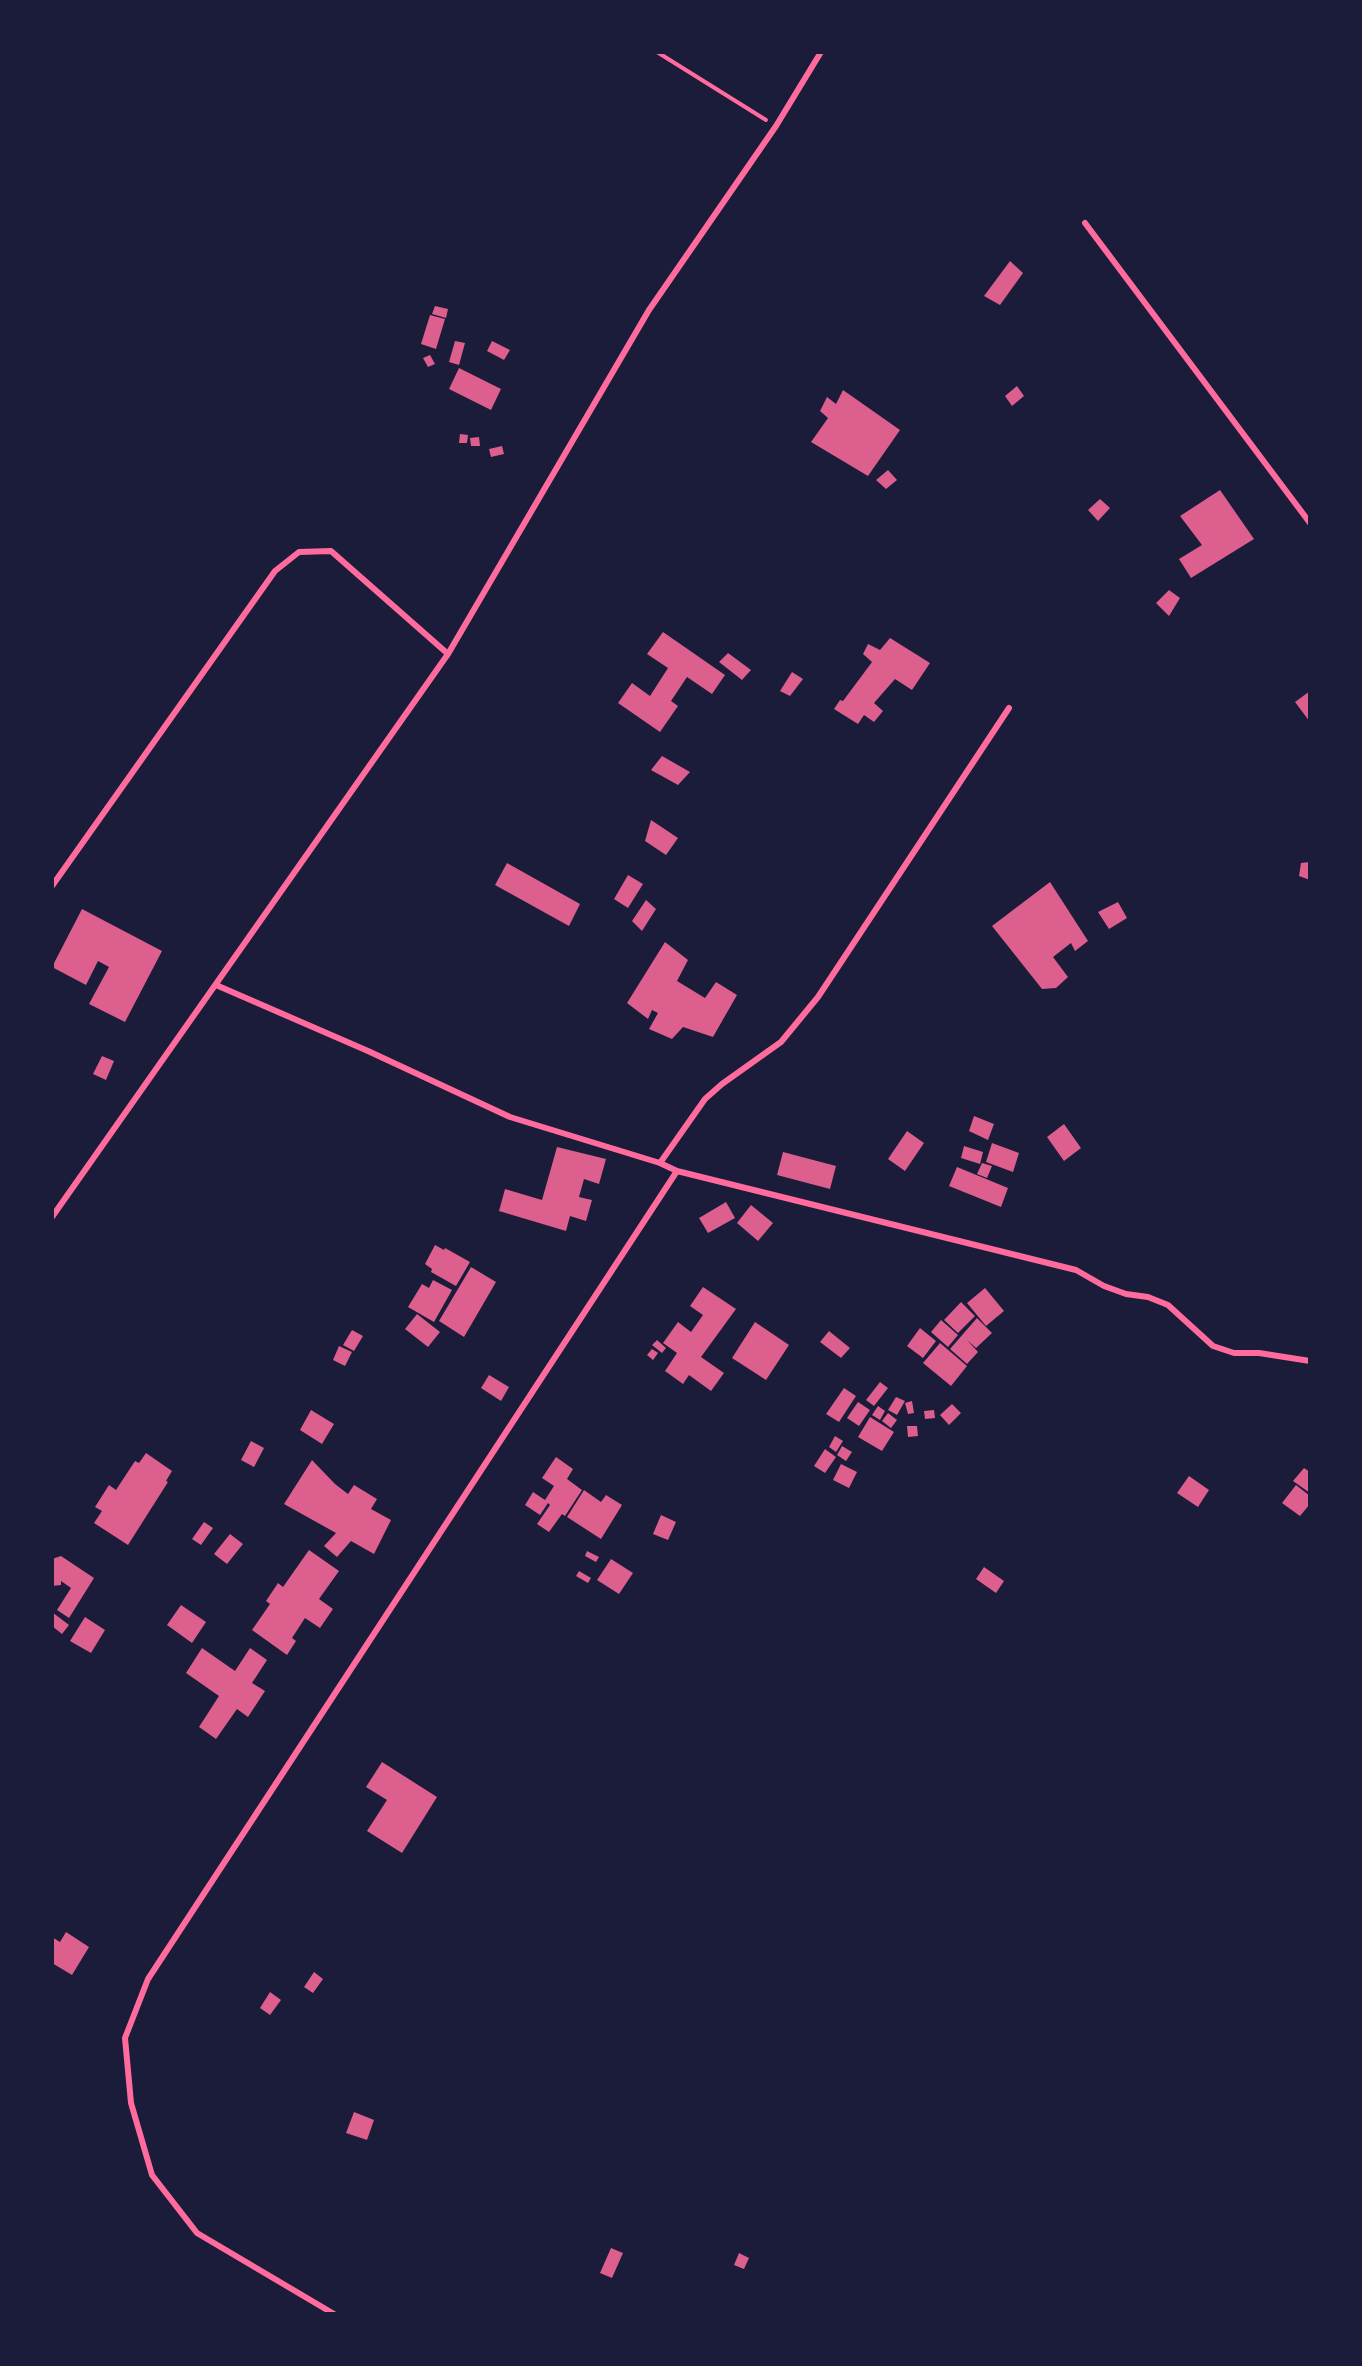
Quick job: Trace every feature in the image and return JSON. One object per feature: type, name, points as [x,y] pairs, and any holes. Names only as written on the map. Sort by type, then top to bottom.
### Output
[{"type":"street","points":[[52,1217],[448,654],[649,310],[776,126],[821,52]]},
{"type":"street","points":[[1085,223],[1310,523]]},
{"type":"street","points":[[52,886],[275,571],[299,552],[331,551],[448,654]]},
{"type":"street","points":[[660,1163],[705,1099],[722,1084],[781,1042],[818,997],[1009,708]]},
{"type":"street","points":[[216,985],[368,1051],[510,1117],[660,1163],[677,1171],[1076,1270],[1104,1286],[1126,1294],[1148,1297],[1168,1305],[1213,1346],[1234,1353],[1259,1353],[1310,1361]]},
{"type":"street","points":[[334,2313],[196,2234],[152,2175],[131,2103],[125,2038],[148,1979],[677,1171]]},
{"type":"path","points":[[657,52],[776,126]]},
{"type":"building","points":[[1010,261],[1023,273],[1000,305],[984,296]]},
{"type":"building","points":[[435,306],[448,309],[446,318],[432,314]]},
{"type":"building","points":[[430,315],[445,319],[436,349],[421,344]]},
{"type":"building","points":[[455,341],[465,343],[459,365],[449,362]]},
{"type":"building","points":[[492,341],[510,350],[504,360],[487,351]]},
{"type":"building","points":[[430,355],[435,364],[428,367],[423,358]]},
{"type":"building","points":[[459,368],[501,389],[491,410],[449,389]]},
{"type":"building","points":[[1017,386],[1024,396],[1012,406],[1005,396]]},
{"type":"building","points":[[843,390],[900,430],[868,476],[811,442],[828,418],[820,411],[827,397],[836,404]]},
{"type":"building","points":[[460,434],[468,435],[467,443],[459,443]]},
{"type":"building","points":[[479,437],[480,446],[471,446],[470,438]]},
{"type":"building","points":[[502,446],[504,454],[491,457],[489,449]]},
{"type":"building","points":[[888,470],[897,480],[886,489],[876,480]]},
{"type":"building","points":[[1220,490],[1254,539],[1191,578],[1179,559],[1202,545],[1180,516]]},
{"type":"building","points":[[1100,499],[1110,508],[1098,521],[1088,510]]},
{"type":"building","points":[[1169,590],[1180,598],[1169,616],[1156,603]]},
{"type":"building","points":[[663,632],[725,675],[712,694],[687,677],[671,701],[678,706],[660,732],[618,703],[632,683],[650,696],[668,668],[647,654]]},
{"type":"building","points":[[890,638],[930,663],[912,690],[895,679],[874,703],[883,711],[874,722],[864,715],[858,724],[834,709],[840,700],[843,701],[872,662],[863,654],[868,644],[880,650]]},
{"type":"building","points":[[728,653],[751,670],[742,680],[719,662]]},
{"type":"building","points":[[792,672],[803,679],[790,696],[780,691]]},
{"type":"building","points":[[1310,691],[1310,722],[1295,702]]},
{"type":"building","points":[[662,756],[690,772],[678,785],[651,770]]},
{"type":"building","points":[[651,820],[678,838],[666,855],[645,841]]},
{"type":"building","points":[[1310,862],[1310,880],[1299,876],[1301,863]]},
{"type":"building","points":[[507,863],[580,904],[569,926],[495,885]]},
{"type":"building","points":[[628,875],[643,884],[628,908],[614,899]]},
{"type":"building","points":[[1050,882],[1088,941],[1075,951],[1071,943],[1053,957],[1068,977],[1056,988],[1042,989],[992,926]]},
{"type":"building","points":[[646,900],[656,909],[642,931],[632,921]]},
{"type":"building","points":[[1118,902],[1127,918],[1109,929],[1098,912]]},
{"type":"building","points":[[82,909],[162,951],[125,1022],[89,1004],[109,967],[98,961],[86,985],[52,967]]},
{"type":"building","points":[[665,942],[688,960],[677,981],[705,998],[716,982],[737,995],[713,1037],[683,1027],[672,1039],[649,1029],[658,1013],[652,1010],[648,1019],[627,1003]]},
{"type":"building","points":[[102,1056],[114,1061],[106,1080],[93,1074]]},
{"type":"building","points":[[974,1116],[994,1124],[988,1140],[969,1131]]},
{"type":"building","points":[[1064,1124],[1081,1148],[1064,1161],[1047,1137]]},
{"type":"building","points":[[907,1131],[924,1143],[905,1171],[888,1159]]},
{"type":"building","points":[[992,1143],[1019,1153],[1013,1172],[986,1162]]},
{"type":"building","points":[[964,1146],[983,1152],[980,1164],[961,1158]]},
{"type":"building","points":[[557,1147],[606,1159],[599,1184],[584,1179],[579,1197],[592,1200],[586,1221],[570,1216],[566,1231],[499,1211],[505,1189],[542,1200]]},
{"type":"building","points":[[783,1152],[836,1166],[830,1189],[777,1175]]},
{"type":"building","points":[[982,1163],[992,1166],[987,1178],[977,1174]]},
{"type":"building","points":[[957,1167],[1008,1188],[1001,1207],[949,1186]]},
{"type":"building","points":[[726,1202],[735,1218],[708,1233],[699,1218]]},
{"type":"building","points":[[751,1205],[773,1223],[758,1241],[737,1223]]},
{"type":"building","points":[[435,1245],[470,1262],[456,1286],[431,1272],[432,1269],[425,1264]]},
{"type":"building","points":[[471,1267],[496,1282],[464,1337],[439,1321]]},
{"type":"building","points":[[433,1280],[452,1290],[434,1322],[408,1307],[422,1284],[429,1288]]},
{"type":"building","points":[[703,1287],[736,1309],[701,1357],[724,1373],[711,1391],[689,1375],[683,1384],[665,1371],[677,1353],[663,1343],[678,1322],[691,1332],[703,1315],[690,1306]]},
{"type":"building","points":[[985,1288],[1004,1311],[986,1326],[967,1303]]},
{"type":"building","points":[[961,1302],[975,1316],[958,1333],[944,1320]]},
{"type":"building","points":[[417,1314],[440,1332],[428,1347],[405,1329]]},
{"type":"building","points":[[977,1318],[992,1333],[976,1348],[967,1340],[978,1352],[967,1364],[950,1349]]},
{"type":"building","points":[[941,1320],[958,1335],[948,1347],[931,1332]]},
{"type":"building","points":[[755,1322],[789,1345],[766,1380],[732,1358]]},
{"type":"building","points":[[920,1328],[936,1341],[923,1358],[907,1346]]},
{"type":"building","points":[[352,1330],[363,1336],[354,1351],[343,1345]]},
{"type":"building","points":[[829,1331],[850,1348],[841,1358],[820,1342]]},
{"type":"building","points":[[657,1340],[666,1348],[662,1353],[652,1345]]},
{"type":"building","points":[[940,1343],[967,1366],[951,1386],[923,1363]]},
{"type":"building","points":[[339,1346],[352,1352],[345,1366],[333,1360]]},
{"type":"building","points":[[652,1349],[658,1353],[653,1360],[647,1355]]},
{"type":"building","points":[[489,1375],[509,1387],[501,1401],[481,1388]]},
{"type":"building","points":[[880,1382],[888,1388],[874,1406],[866,1400]]},
{"type":"building","points":[[844,1388],[856,1396],[839,1422],[826,1414]]},
{"type":"building","points":[[896,1397],[905,1401],[897,1415],[888,1410]]},
{"type":"building","points":[[912,1401],[914,1413],[908,1414],[905,1403]]},
{"type":"building","points":[[858,1402],[870,1410],[859,1426],[847,1418]]},
{"type":"building","points":[[952,1404],[961,1413],[949,1425],[940,1415]]},
{"type":"building","points":[[878,1406],[885,1411],[880,1420],[872,1415]]},
{"type":"building","points":[[311,1410],[334,1424],[322,1444],[300,1430]]},
{"type":"building","points":[[934,1410],[935,1418],[925,1419],[924,1411]]},
{"type":"building","points":[[888,1413],[897,1420],[891,1428],[882,1421]]},
{"type":"building","points":[[870,1417],[894,1432],[882,1451],[858,1437]]},
{"type":"building","points":[[907,1426],[917,1426],[918,1436],[908,1437]]},
{"type":"building","points":[[835,1436],[843,1441],[836,1452],[829,1447]]},
{"type":"building","points":[[251,1441],[264,1448],[254,1467],[241,1460]]},
{"type":"building","points":[[842,1446],[852,1452],[846,1461],[837,1455]]},
{"type":"building","points":[[825,1449],[836,1457],[825,1473],[814,1466]]},
{"type":"building","points":[[146,1453],[172,1471],[166,1481],[168,1482],[128,1545],[94,1523],[102,1511],[95,1507],[109,1485],[116,1490],[135,1461],[139,1463]]},
{"type":"building","points":[[556,1457],[573,1469],[567,1479],[582,1490],[565,1516],[562,1514],[549,1532],[537,1524],[550,1505],[548,1503],[540,1515],[525,1505],[533,1492],[545,1500],[554,1486],[542,1478]]},
{"type":"building","points":[[312,1460],[348,1494],[354,1485],[377,1499],[371,1509],[391,1520],[374,1554],[351,1541],[337,1557],[324,1546],[336,1533],[284,1504]]},
{"type":"building","points":[[841,1464],[857,1472],[849,1488],[833,1480]]},
{"type":"building","points":[[1304,1468],[1310,1472],[1310,1493],[1293,1481]]},
{"type":"building","points":[[1189,1476],[1209,1490],[1198,1507],[1177,1493]]},
{"type":"building","points":[[1296,1485],[1310,1496],[1310,1504],[1300,1516],[1282,1503]]},
{"type":"building","points":[[584,1490],[601,1502],[606,1495],[622,1505],[601,1539],[567,1517]]},
{"type":"building","points":[[661,1515],[676,1522],[668,1540],[653,1534]]},
{"type":"building","points":[[204,1522],[213,1528],[201,1545],[192,1539]]},
{"type":"building","points":[[230,1534],[243,1544],[227,1564],[214,1554]]},
{"type":"building","points":[[309,1550],[339,1571],[319,1599],[333,1609],[320,1628],[305,1618],[292,1638],[296,1641],[287,1655],[252,1630],[270,1604],[266,1601],[278,1583],[283,1587]]},
{"type":"building","points":[[587,1551],[599,1557],[596,1562],[585,1556]]},
{"type":"building","points":[[61,1556],[94,1578],[69,1618],[57,1610],[71,1588],[61,1581],[61,1585],[52,1586],[52,1559]]},
{"type":"building","points":[[611,1559],[633,1573],[619,1594],[597,1580]]},
{"type":"building","points":[[984,1567],[1004,1581],[996,1593],[976,1579]]},
{"type":"building","points":[[579,1571],[591,1578],[588,1583],[576,1576]]},
{"type":"building","points":[[181,1605],[206,1622],[192,1643],[167,1625]]},
{"type":"building","points":[[52,1612],[69,1625],[62,1634],[52,1626]]},
{"type":"building","points":[[85,1617],[105,1630],[91,1653],[70,1641]]},
{"type":"building","points":[[202,1648],[235,1671],[250,1648],[267,1660],[252,1683],[265,1691],[248,1717],[237,1709],[216,1739],[199,1727],[219,1696],[186,1673]]},
{"type":"building","points":[[382,1762],[437,1797],[402,1853],[367,1831],[387,1800],[366,1787]]},
{"type":"building","points":[[66,1932],[89,1947],[72,1975],[52,1963],[52,1937],[60,1942]]},
{"type":"building","points":[[314,1972],[323,1979],[313,1993],[304,1987]]},
{"type":"building","points":[[270,1992],[281,2000],[270,2015],[260,2008]]},
{"type":"building","points":[[354,2112],[374,2120],[367,2140],[346,2133]]},
{"type":"building","points":[[611,2248],[623,2253],[612,2278],[600,2273]]},
{"type":"building","points":[[739,2253],[749,2258],[744,2269],[734,2265]]}]
